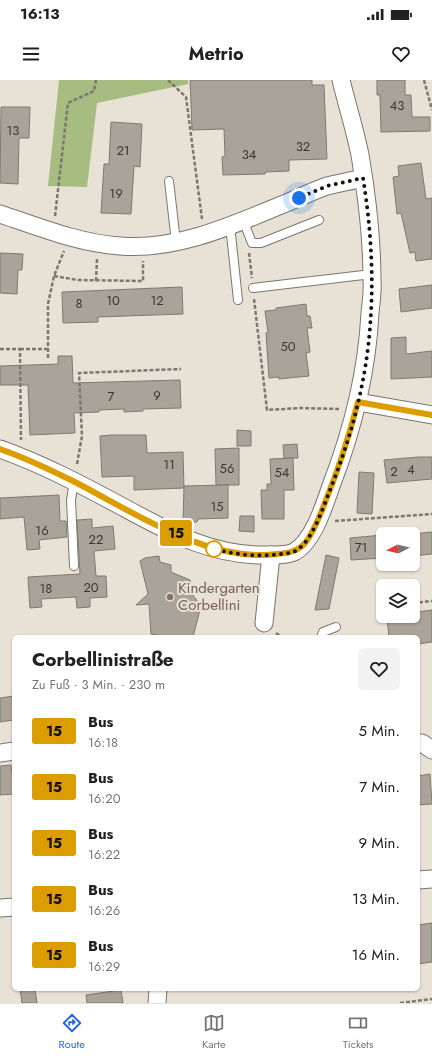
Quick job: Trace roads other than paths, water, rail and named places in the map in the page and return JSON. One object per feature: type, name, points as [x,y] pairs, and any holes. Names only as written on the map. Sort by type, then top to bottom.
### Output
[{"type":"street","points":[[0,449],[74,481],[152,523],[201,545],[246,555],[271,555],[293,552],[305,543],[317,523],[342,458],[357,408],[368,345],[372,274],[369,217],[359,153],[341,80]]},
{"type":"street","points":[[0,214],[69,237],[99,244],[121,247],[144,247],[176,242],[240,225],[327,186],[363,178]]},
{"type":"street","points":[[357,408],[432,415]]},
{"type":"street","points":[[264,623],[271,555]]},
{"type":"street","points":[[420,743],[432,750]]},
{"type":"street","points":[[0,753],[12,751]]},
{"type":"street","points":[[420,880],[432,879]]},
{"type":"street","points":[[0,908],[12,907]]},
{"type":"street","points":[[157,1003],[158,991]]},
{"type":"lane","points":[[169,181],[176,242]]},
{"type":"lane","points":[[240,225],[252,243],[261,242],[319,220]]},
{"type":"lane","points":[[238,300],[240,225]]},
{"type":"lane","points":[[253,288],[372,274]]},
{"type":"lane","points":[[74,481],[71,500],[74,566]]},
{"type":"lane","points":[[322,635],[323,632],[336,627]]},
{"type":"place","name":"Kindergarten Corbellini","points":[[170,597]]}]
